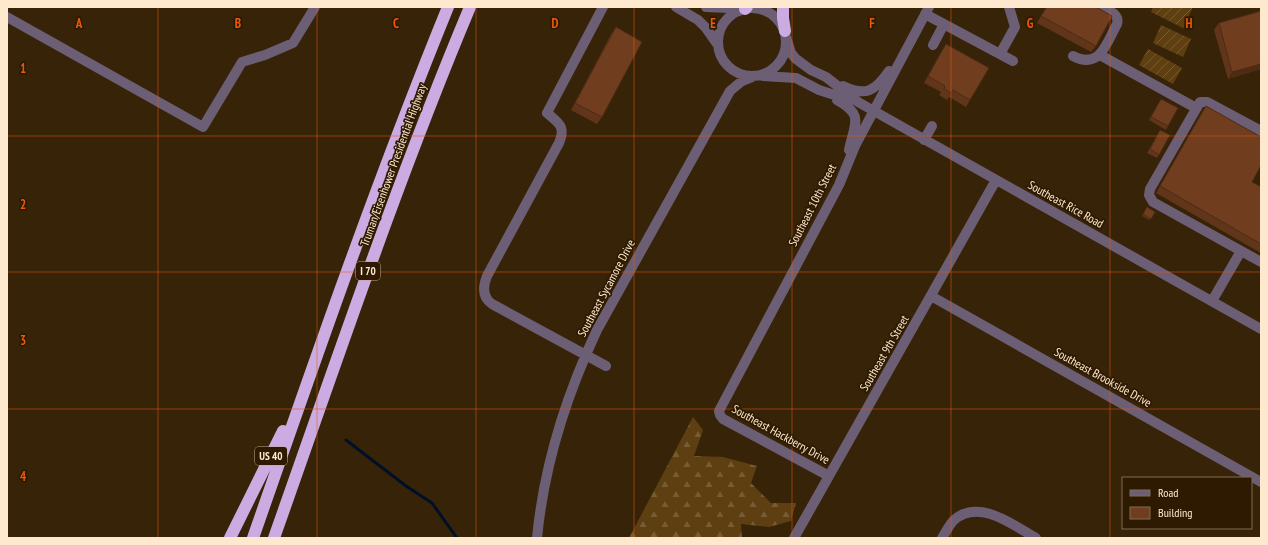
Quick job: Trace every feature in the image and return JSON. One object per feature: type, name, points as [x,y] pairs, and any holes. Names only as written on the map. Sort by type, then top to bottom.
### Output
[{"type":"highway","name":"Truman/Eisenhower Presidential Highway","points":[[253,538],[380,181],[448,7]]},
{"type":"highway","name":"Truman/Eisenhower Presidential Highway","points":[[274,538],[403,176],[443,71],[470,7]]},
{"type":"highway","points":[[783,7],[783,18],[786,34]]},
{"type":"highway","name":"US 40","points":[[230,538],[311,374]]},
{"type":"street","points":[[7,17],[203,127],[226,91],[242,62],[265,55],[293,43],[315,7]]},
{"type":"street","points":[[603,7],[547,113],[560,125],[562,136],[487,276],[484,288],[488,300],[492,304],[606,366]]},
{"type":"street","points":[[676,7],[698,20],[718,44]]},
{"type":"street","points":[[706,7],[761,9],[769,12],[779,20],[786,34],[786,49],[781,61],[772,70],[757,76],[745,76],[732,70],[722,59],[718,44],[719,33],[725,22],[729,17],[744,9]]},
{"type":"street","points":[[1000,54],[1015,27],[1009,7]]},
{"type":"street","points":[[1073,56],[1078,59],[1093,60],[1100,55],[1118,20],[1117,16],[1102,7]]},
{"type":"street","points":[[927,10],[944,24],[1013,60]]},
{"type":"street","name":"Southeast 10th Street","points":[[720,415],[720,408],[839,185],[855,146],[927,10]]},
{"type":"street","points":[[933,45],[944,24]]},
{"type":"street","name":"Southeast Rice Road","points":[[786,34],[791,53],[796,59],[811,70],[826,77],[858,102],[1261,329]]},
{"type":"street","points":[[826,77],[852,90],[869,90],[880,84],[908,47]]},
{"type":"street","points":[[1100,55],[1196,108]]},
{"type":"street","name":"Southeast Sycamore Drive","points":[[537,538],[543,491],[557,431],[570,392],[605,314],[730,91],[742,81],[757,76]]},
{"type":"street","name":"Southeast Rice Road","points":[[757,76],[796,78],[819,90],[858,102]]},
{"type":"street","points":[[819,90],[847,106],[855,119],[856,126],[848,151],[847,166]]},
{"type":"street","points":[[1261,131],[1207,102],[1200,102],[1150,189],[1149,195],[1153,202],[1261,262]]},
{"type":"street","points":[[924,140],[932,126]]},
{"type":"street","name":"Southeast 9th Street","points":[[794,538],[932,296],[996,180]]},
{"type":"street","points":[[1212,301],[1241,251]]},
{"type":"street","name":"Southeast Brookside Drive","points":[[932,296],[1261,482]]},
{"type":"street","name":"Southeast Hackberry Drive","points":[[720,415],[724,419],[829,476]]},
{"type":"street","points":[[942,538],[956,519],[963,514],[971,512],[993,514],[1036,538]]},
{"type":"green space","points":[[1153,7],[1193,7],[1183,28],[1151,12]]},
{"type":"green space","points":[[1161,25],[1191,39],[1183,57],[1153,43]]},
{"type":"green space","points":[[1148,49],[1182,68],[1173,84],[1139,65]]},
{"type":"green space","points":[[693,417],[703,430],[694,456],[723,457],[757,466],[751,483],[771,503],[796,503],[791,521],[769,527],[741,524],[742,538],[629,538]]},
{"type":"building","points":[[1047,7],[1096,7],[1112,16],[1096,46],[1041,16]]},
{"type":"building","points":[[1261,11],[1261,64],[1232,72],[1219,23]]},
{"type":"building","points":[[616,27],[642,42],[602,117],[575,103]]},
{"type":"building","points":[[946,44],[989,68],[970,100],[953,90],[951,93],[944,89],[945,86],[928,76]]},
{"type":"building","points":[[1161,99],[1178,108],[1168,126],[1151,117]]},
{"type":"building","points":[[1206,106],[1261,137],[1261,165],[1252,182],[1261,187],[1261,244],[1160,186]]},
{"type":"building","points":[[1160,130],[1170,135],[1159,155],[1150,149]]},
{"type":"building","points":[[1147,207],[1155,212],[1151,219],[1143,214]]},
{"type":"waterway","points":[[346,440],[406,486],[432,503],[457,538]]}]
